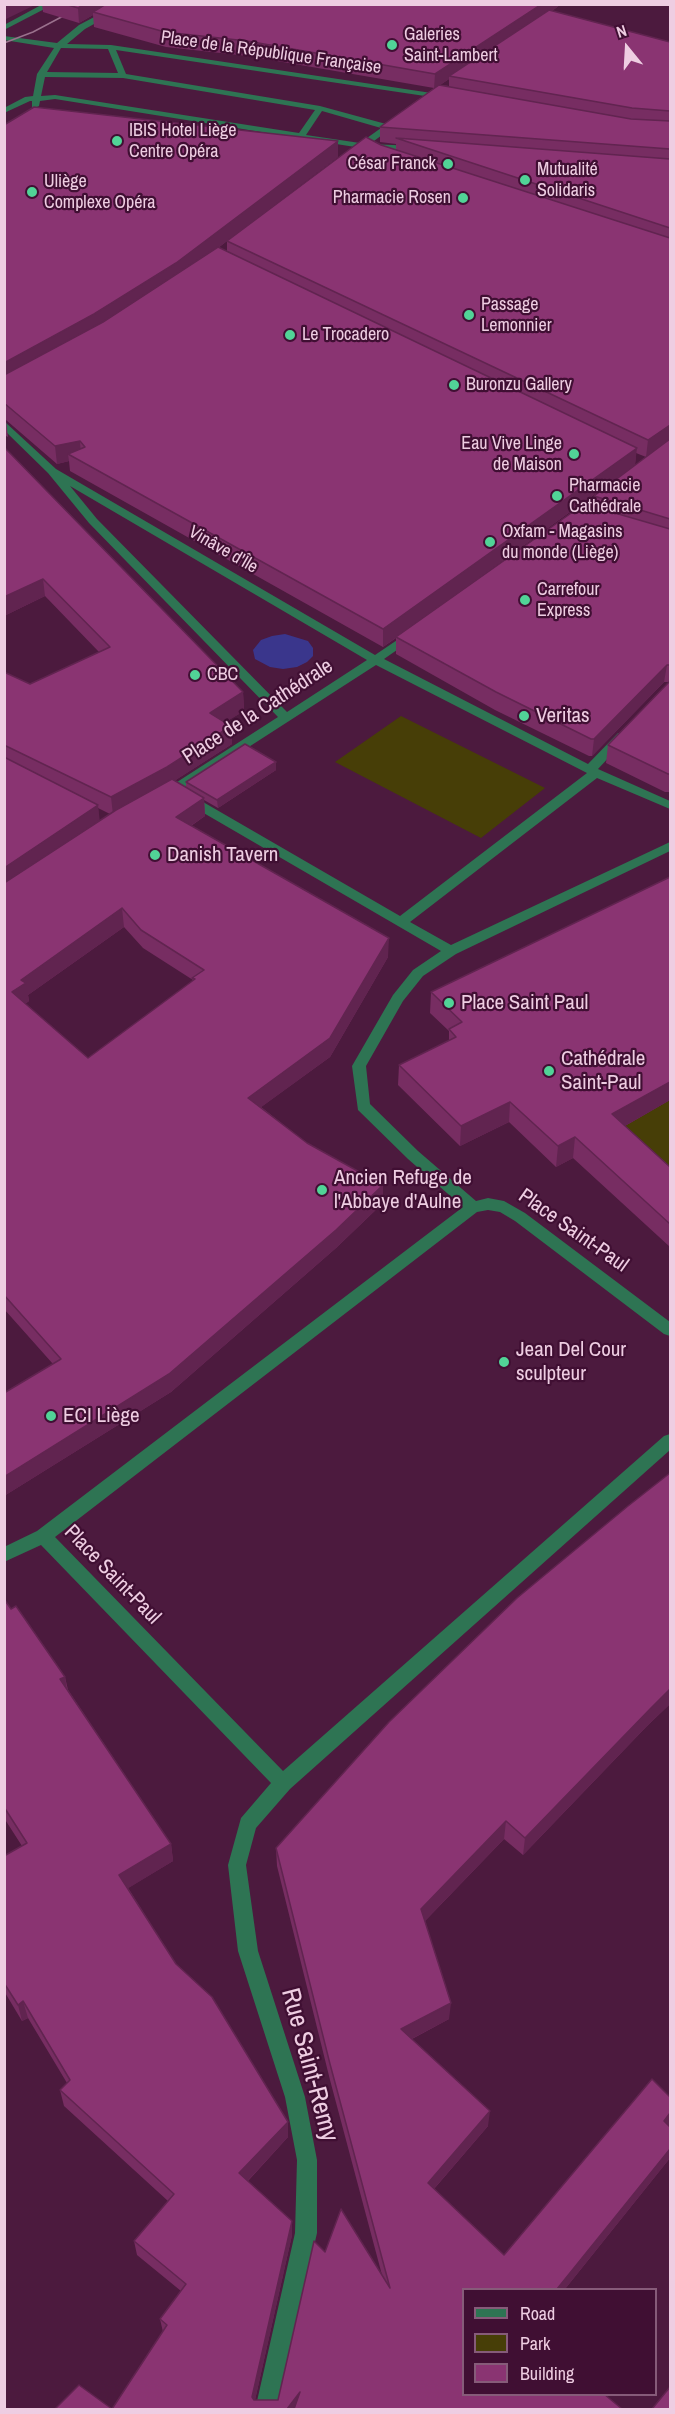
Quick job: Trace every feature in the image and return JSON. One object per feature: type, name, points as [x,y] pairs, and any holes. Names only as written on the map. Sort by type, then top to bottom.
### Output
[{"type":"street","points":[[4,28],[50,4]]},
{"type":"street","points":[[32,113],[41,74],[59,46],[82,27],[126,4]]},
{"type":"street","name":"Place de la République Française","points":[[4,38],[59,46],[111,47],[455,98]]},
{"type":"street","points":[[111,47],[123,76]]},
{"type":"street","points":[[41,74],[123,76],[320,108],[387,127]]},
{"type":"street","points":[[424,101],[442,88]]},
{"type":"street","points":[[4,111],[37,97],[48,96],[362,146],[424,149]]},
{"type":"street","points":[[301,136],[320,108]]},
{"type":"street","points":[[344,160],[405,114]]},
{"type":"street","points":[[362,146],[384,156]]},
{"type":"street","name":"Vinâve d'Île","points":[[4,424],[52,471],[93,521],[286,718]]},
{"type":"street","points":[[52,471],[71,466]]},
{"type":"street","name":"Vinâve d'Île","points":[[52,471],[376,660]]},
{"type":"street","name":"Place de la Cathédrale","points":[[424,625],[376,660],[173,790],[451,951]]},
{"type":"street","points":[[376,660],[670,805]]},
{"type":"street","points":[[401,922],[595,767],[630,727]]},
{"type":"street","points":[[156,800],[173,790]]},
{"type":"street","points":[[473,1207],[413,1155],[363,1106],[359,1066],[404,990],[418,973],[451,951],[670,846]]},
{"type":"street","name":"Place Saint-Paul","points":[[283,1783],[43,1536],[473,1207],[488,1204],[504,1207],[670,1329]]},
{"type":"street","points":[[283,1783],[670,1442]]},
{"type":"street","points":[[4,1556],[43,1536]]},
{"type":"street","name":"Rue Saint-Remy","points":[[266,2409],[306,2233],[307,2160],[295,2097],[248,1951],[237,1865],[248,1824],[283,1783]]},
{"type":"green space","points":[[401,716],[545,788],[481,838],[335,762]]},
{"type":"green space","points":[[670,1100],[670,1190],[609,1135]]},
{"type":"shaded area","points":[[285,634],[308,641],[313,648],[313,656],[297,667],[283,669],[270,667],[255,659],[253,650],[261,640]]},
{"type":"building","points":[[65,4],[84,4],[78,8]]},
{"type":"building","points":[[106,4],[542,4],[435,74],[247,41],[165,32],[93,12]]},
{"type":"building","points":[[549,10],[670,42],[670,111],[632,108],[449,76]]},
{"type":"building","points":[[439,85],[631,119],[670,121],[670,149],[380,127]]},
{"type":"building","points":[[34,107],[338,141],[176,263],[94,314],[4,363],[4,125]]},
{"type":"building","points":[[366,137],[381,145],[670,238],[670,425],[648,440],[227,241]]},
{"type":"building","points":[[396,138],[670,159],[670,228]]},
{"type":"building","points":[[218,247],[637,448],[383,629],[68,454],[85,447],[80,441],[55,446],[4,403],[4,375],[103,322]]},
{"type":"building","points":[[670,439],[670,519],[594,496]]},
{"type":"building","points":[[4,447],[243,692],[210,713],[231,726],[167,767],[111,797],[4,745],[4,672],[30,684],[110,647],[43,579],[4,597]]},
{"type":"building","points":[[584,504],[670,529],[670,665],[667,665],[594,739],[496,692],[396,637]]},
{"type":"building","points":[[670,681],[670,774],[668,774],[608,745]]},
{"type":"building","points":[[245,744],[276,762],[217,800],[186,782]]},
{"type":"building","points":[[4,757],[98,805],[4,868]]},
{"type":"building","points":[[172,779],[204,798],[176,817],[389,938],[330,1038],[248,1098],[307,1143],[383,1185],[336,1230],[169,1374],[4,1477],[4,1393],[61,1359],[4,1295],[4,883],[116,810]],"holes":[[[122,908],[141,930],[204,970],[88,1058],[12,992],[26,983],[21,980]]]},
{"type":"building","name":"Cathédrale Saint-Paul","points":[[670,877],[670,1082],[612,1114],[670,1167],[670,1224],[575,1137],[558,1146],[510,1102],[461,1126],[399,1065],[456,1037],[449,1029],[462,1022],[431,992]]},
{"type":"building","points":[[670,1473],[670,1689],[525,1838],[506,1821],[421,1909],[451,2003],[401,2029],[490,2111],[428,2183],[504,2255],[652,2079],[670,2097],[670,2113],[664,2121],[670,2127],[670,2149],[558,2288],[462,2288],[462,2396],[606,2396],[622,2409],[294,2409],[300,2392],[287,2409],[112,2409],[167,2325],[160,2319],[186,2284],[134,2241],[174,2194],[60,2090],[70,2080],[23,2001],[18,2005],[4,1983],[4,1856],[27,1843],[4,1807],[4,1599],[11,1609],[16,1606],[65,1677],[60,1679],[171,1844],[119,1875],[176,1964],[212,1997],[288,2122],[239,2173],[292,2221],[252,2397],[254,2400],[278,2400],[314,2241],[325,2252],[341,2209],[390,2288],[330,2064],[276,1848],[389,1722],[517,1598]]},
{"type":"building","points":[[79,2385],[112,2409],[55,2409]]},
{"type":"building","points":[[670,2387],[670,2409],[652,2409]]},
{"type":"tram line","points":[[4,43],[33,32],[86,4]]},
{"type":"place","name":"Galeries Saint-Lambert","points":[[392,45]]},
{"type":"place","name":"IBIS Hotel Liège Centre Opéra","points":[[117,141]]},
{"type":"place","name":"César Franck","points":[[448,164]]},
{"type":"place","name":"Mutualité Solidaris","points":[[525,180]]},
{"type":"place","name":"Uliège Complexe Opéra","points":[[32,192]]},
{"type":"place","name":"Pharmacie Rosen","points":[[463,198]]},
{"type":"place","name":"Passage Lemonnier","points":[[469,315]]},
{"type":"place","name":"Le Trocadero","points":[[290,335]]},
{"type":"place","name":"Buronzu Gallery","points":[[454,385]]},
{"type":"place","name":"Eau Vive Linge de Maison","points":[[574,454]]},
{"type":"place","name":"Pharmacie Cathédrale","points":[[557,496]]},
{"type":"place","name":"Oxfam - Magasins du monde (Liège)","points":[[490,542]]},
{"type":"place","name":"Carrefour Express","points":[[525,600]]},
{"type":"place","name":"CBC","points":[[195,675]]},
{"type":"place","name":"Veritas","points":[[524,716]]},
{"type":"place","name":"Danish Tavern","points":[[155,855]]},
{"type":"place","name":"Place Saint Paul","points":[[449,1003]]},
{"type":"place","name":"Cathédrale Saint-Paul","points":[[549,1071]]},
{"type":"place","name":"Ancien Refuge de l'Abbaye d'Aulne","points":[[322,1190]]},
{"type":"place","name":"Jean Del Cour sculpteur","points":[[504,1362]]},
{"type":"place","name":"ECI Liège","points":[[51,1416]]}]
